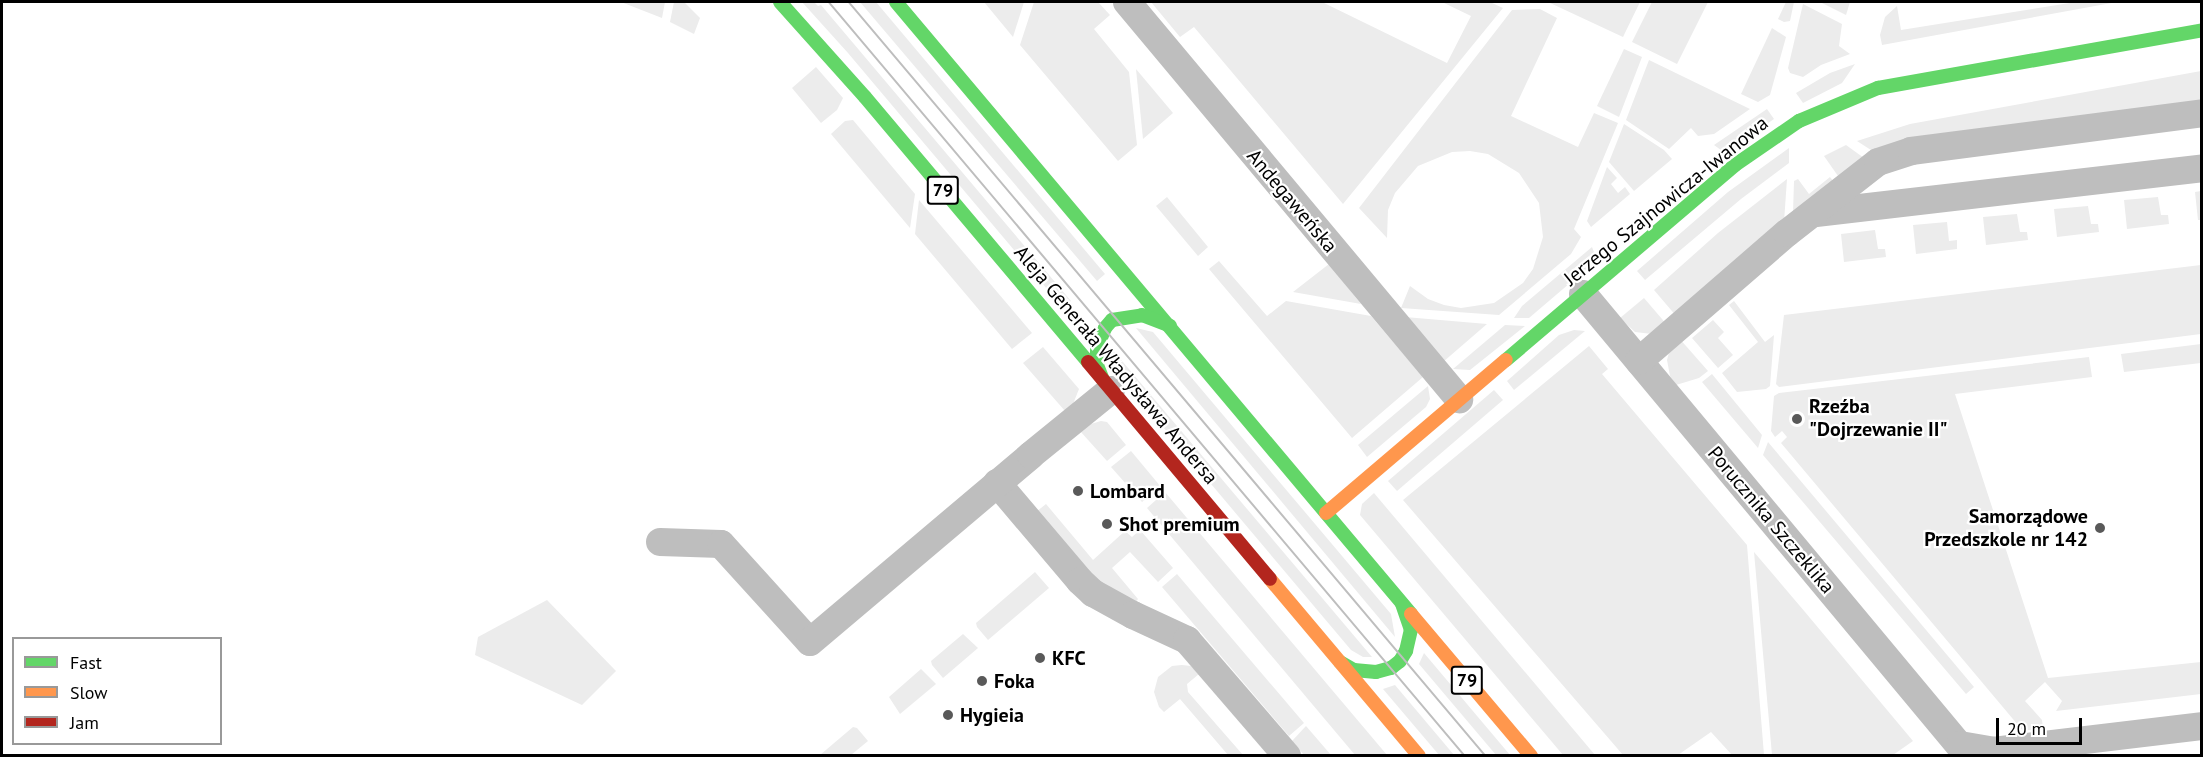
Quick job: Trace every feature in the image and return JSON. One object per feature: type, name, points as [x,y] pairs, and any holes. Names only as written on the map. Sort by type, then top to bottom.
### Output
[{"type":"main road","name":"Aleja Generała Władysława Andersa","points":[[780,2],[865,97],[1419,756]]},
{"type":"main road","name":"79","points":[[896,2],[1531,756]]},
{"type":"main road","name":"Jerzego Szajnowicza-Iwanowa","points":[[1326,513],[1735,165],[1799,121],[1878,88],[2202,30]]},
{"type":"main road","points":[[1107,385],[1097,365],[1097,347],[1105,328],[1112,320],[1129,315],[1142,315],[1170,326]]},
{"type":"main road","points":[[1340,662],[1354,670],[1376,672],[1391,668],[1400,661],[1407,651],[1411,630],[1402,604]]},
{"type":"street","name":"Andegaweńska","points":[[1127,2],[1459,399]]},
{"type":"street","points":[[1639,361],[1787,233],[1816,213],[1878,162],[1911,151],[2202,113]]},
{"type":"street","points":[[1816,213],[2202,168]]},
{"type":"street","name":"Porucznika Szczeklika","points":[[1583,294],[1958,752],[1993,751],[2202,726]]},
{"type":"street","points":[[660,542],[721,544],[810,642],[997,483],[1107,385]]},
{"type":"street","points":[[997,483],[1080,581],[1093,593],[1187,640],[1287,756]]},
{"type":"shaded area","points":[[621,2],[665,2],[662,18]]},
{"type":"shaded area","points":[[674,2],[684,2],[700,18],[694,34],[670,22]]},
{"type":"shaded area","points":[[802,2],[814,2],[818,6],[821,5],[1071,301],[1063,308],[848,53]]},
{"type":"shaded area","points":[[860,2],[876,2],[1105,274],[1097,281]]},
{"type":"shaded area","points":[[984,2],[1024,2],[1013,37]]},
{"type":"shaded area","points":[[1034,2],[1098,2],[1110,15],[1094,29],[1129,72],[1137,145],[1118,161],[1020,45]]},
{"type":"shaded area","points":[[1151,2],[1322,2],[1447,63],[1471,16],[1442,2],[1490,2],[1503,8],[1343,204],[1194,27],[1180,37]]},
{"type":"shaded area","points":[[1548,2],[1640,2],[1623,37]]},
{"type":"shaded area","points":[[1652,2],[1708,2],[1677,64],[1632,42]]},
{"type":"shaded area","points":[[1786,2],[1794,2],[1790,21],[1784,22],[1778,19]]},
{"type":"shaded area","points":[[1820,2],[1850,2],[1846,15]]},
{"type":"shaded area","points":[[2076,2],[2117,2],[1882,45],[1880,35],[1885,17],[1897,6],[1901,30]]},
{"type":"shaded area","points":[[1803,4],[1842,24],[1839,46],[1850,54],[1821,65],[1803,77],[1790,73],[1788,68]]},
{"type":"shaded area","points":[[1540,9],[1557,18],[1511,116],[1578,147],[1594,113],[1618,123],[1574,229],[1581,237],[1571,254],[1499,315],[1401,308],[1410,286],[1428,299],[1444,305],[1461,308],[1494,303],[1523,283],[1533,269],[1543,237],[1539,203],[1519,173],[1488,154],[1470,151],[1452,152],[1418,166],[1395,193],[1388,210],[1387,238],[1359,208],[1512,10]]},
{"type":"shaded area","points":[[1772,28],[1786,37],[1770,95],[1758,102],[1741,94]]},
{"type":"shaded area","points":[[1624,49],[1642,57],[1619,117],[1597,106]]},
{"type":"shaded area","points":[[1649,60],[1750,109],[1714,134],[1698,136],[1691,128],[1669,149],[1626,120]]},
{"type":"shaded area","points":[[1855,64],[1842,83],[1803,103],[1796,93],[1830,73]]},
{"type":"shaded area","points":[[816,67],[843,98],[837,110],[821,123],[792,88]]},
{"type":"shaded area","points":[[1136,69],[1173,113],[1143,139]]},
{"type":"shaded area","points":[[2201,71],[2201,104],[1874,152],[1857,141],[1910,124]]},
{"type":"shaded area","points":[[1767,109],[1774,119],[1725,153],[1714,145]]},
{"type":"shaded area","points":[[853,120],[915,194],[910,228],[831,134],[845,121]]},
{"type":"shaded area","points":[[1624,124],[1664,150],[1672,159],[1634,191],[1609,162]]},
{"type":"shaded area","points":[[1846,145],[1864,158],[1838,176],[1824,156]]},
{"type":"shaded area","points":[[1789,148],[1789,163],[1741,199],[1645,280],[1637,271],[1728,192]]},
{"type":"shaded area","points":[[1607,167],[1617,178],[1611,184],[1618,193],[1625,187],[1630,194],[1591,227],[1587,221]]},
{"type":"shaded area","points":[[1830,177],[1834,182],[1793,213],[1794,181],[1798,179],[1809,194]]},
{"type":"shaded area","points":[[1787,179],[1784,222],[1677,317],[1654,290],[1718,233]]},
{"type":"shaded area","points":[[2201,191],[2201,220],[2198,220],[2195,192]]},
{"type":"shaded area","points":[[1167,197],[1208,247],[1198,256],[1156,206]]},
{"type":"shaded area","points":[[2158,197],[2161,215],[2168,215],[2169,224],[2127,229],[2124,200]]},
{"type":"shaded area","points":[[919,200],[1032,333],[1012,349],[915,234]]},
{"type":"shaded area","points":[[2088,206],[2091,224],[2098,224],[2099,232],[2057,237],[2054,209]]},
{"type":"shaded area","points":[[2017,214],[2020,232],[2027,232],[2028,240],[1986,245],[1983,217]]},
{"type":"shaded area","points":[[1947,222],[1949,241],[1957,240],[1957,249],[1916,254],[1913,225]]},
{"type":"shaded area","points":[[1875,230],[1878,249],[1885,249],[1886,257],[1844,262],[1841,234]]},
{"type":"shaded area","points":[[1592,247],[1597,260],[1529,318],[1514,318],[1522,306]]},
{"type":"shaded area","points":[[1219,261],[1267,316],[1286,301],[1371,316],[1423,377],[1352,438],[1209,269]]},
{"type":"shaded area","points":[[1329,264],[1361,304],[1293,292]]},
{"type":"shaded area","points":[[2201,265],[2201,334],[1779,387],[1776,384],[1784,315]]},
{"type":"shaded area","points":[[1644,298],[1668,326],[1652,334],[1635,332],[1620,318]]},
{"type":"shaded area","points":[[1734,301],[1765,342],[1774,335],[1770,386],[1766,389],[1737,392],[1722,373],[1758,342],[1729,305]]},
{"type":"shaded area","points":[[1405,317],[1487,324],[1443,362]]},
{"type":"shaded area","points":[[1713,320],[1724,332],[1718,338],[1733,355],[1718,368],[1692,338]]},
{"type":"shaded area","points":[[1505,325],[1525,326],[1470,370],[1453,369]]},
{"type":"shaded area","points":[[1136,328],[1153,332],[1391,614],[1395,637]]},
{"type":"shaded area","points":[[1574,330],[1585,331],[1514,390],[1507,381],[1559,335]]},
{"type":"shaded area","points":[[1679,338],[1708,371],[1699,378],[1676,385],[1670,376],[1667,360],[1670,349]]},
{"type":"shaded area","points":[[2201,344],[2201,363],[2124,372],[2121,354]]},
{"type":"shaded area","points":[[1589,346],[1608,369],[1602,374],[1747,545],[1764,755],[1732,755],[1711,732],[1678,755],[1623,755],[1403,500]]},
{"type":"shaded area","points":[[1043,347],[1079,389],[1073,404],[1065,411],[1023,363]]},
{"type":"shaded area","points":[[1112,349],[1372,657],[1363,657],[1351,650],[1115,370]]},
{"type":"shaded area","points":[[2089,357],[2092,377],[1955,394],[2048,678],[2201,662],[2201,694],[2056,711],[2062,701],[2045,682],[2025,701],[2042,720],[2043,728],[2023,731],[1781,443],[1787,437],[1782,431],[1775,437],[1771,431],[1774,396],[1779,393]]},
{"type":"shaded area","points":[[1712,374],[1762,435],[1758,448],[1702,382]]},
{"type":"shaded area","points":[[1428,386],[1430,399],[1426,407],[1367,457],[1358,445]]},
{"type":"shaded area","points":[[1494,390],[1503,400],[1397,491],[1388,481]]},
{"type":"shaded area","points":[[1101,421],[1107,422],[1126,445],[1107,461],[1080,431]]},
{"type":"shaded area","points":[[1768,442],[1974,687],[1966,694],[1763,455]]},
{"type":"shaded area","points":[[1131,451],[1161,487],[1142,502],[1111,467]]},
{"type":"shaded area","points":[[1165,492],[1387,755],[1355,755],[1147,508]]},
{"type":"shaded area","points":[[1374,493],[1595,755],[1563,755],[1360,515],[1362,504]]},
{"type":"shaded area","points":[[1046,504],[1093,560],[1125,531],[1132,537],[1140,530],[1173,568],[1158,582],[1130,552],[1112,568],[1138,599],[1135,603],[1097,580],[1036,512]]},
{"type":"shaded area","points":[[1754,552],[1913,741],[1893,755],[1772,755]]},
{"type":"shaded area","points":[[1035,572],[1049,588],[988,640],[976,623]]},
{"type":"shaded area","points":[[1177,574],[1304,723],[1289,736],[1162,587]]},
{"type":"shaded area","points":[[547,600],[616,671],[582,705],[475,655],[478,637]]},
{"type":"shaded area","points":[[963,634],[978,648],[943,678],[931,661]]},
{"type":"shaded area","points":[[1424,653],[1510,755],[1496,755],[1419,664]]},
{"type":"shaded area","points":[[1172,666],[1191,666],[1199,674],[1187,684],[1188,692],[1243,755],[1228,755],[1180,699],[1164,712],[1159,707],[1154,692],[1158,677]]},
{"type":"shaded area","points":[[921,669],[936,684],[900,714],[889,697]]},
{"type":"shaded area","points":[[1395,685],[1454,755],[1439,755],[1383,689]]},
{"type":"shaded area","points":[[1306,726],[1331,755],[1304,755],[1292,741]]},
{"type":"shaded area","points":[[853,727],[857,728],[868,741],[851,755],[820,755]]},
{"type":"tram line","points":[[829,2],[1465,756]]},
{"type":"tram line","points":[[849,2],[1486,756]]},
{"type":"traffic: fast","points":[[780,2],[865,97],[1088,362]]},
{"type":"traffic: fast","points":[[896,2],[1411,614]]},
{"type":"traffic: fast","points":[[1506,360],[1735,165],[1799,121],[1878,88],[2202,30]]},
{"type":"traffic: fast","points":[[1103,380],[1097,365],[1097,347],[1105,328],[1112,320],[1142,315],[1170,326]]},
{"type":"traffic: fast","points":[[1340,662],[1354,670],[1376,672],[1391,668],[1400,661],[1406,651],[1411,630],[1402,604]]},
{"type":"traffic: slow","points":[[1326,513],[1506,360]]},
{"type":"traffic: slow","points":[[1270,579],[1419,756]]},
{"type":"traffic: slow","points":[[1411,614],[1531,756]]},
{"type":"traffic: jam","points":[[1088,362],[1270,579]]},
{"type":"place","name":"Rzeźba \"Dojrzewanie II\"","points":[[1797,419]]},
{"type":"place","name":"Lombard","points":[[1078,491]]},
{"type":"place","name":"Shot premium","points":[[1107,524]]},
{"type":"place","name":"Samorządowe Przedszkole nr 142","points":[[2100,528]]},
{"type":"place","name":"KFC","points":[[1040,658]]},
{"type":"place","name":"Foka","points":[[982,681]]},
{"type":"place","name":"Hygieia","points":[[948,715]]}]
